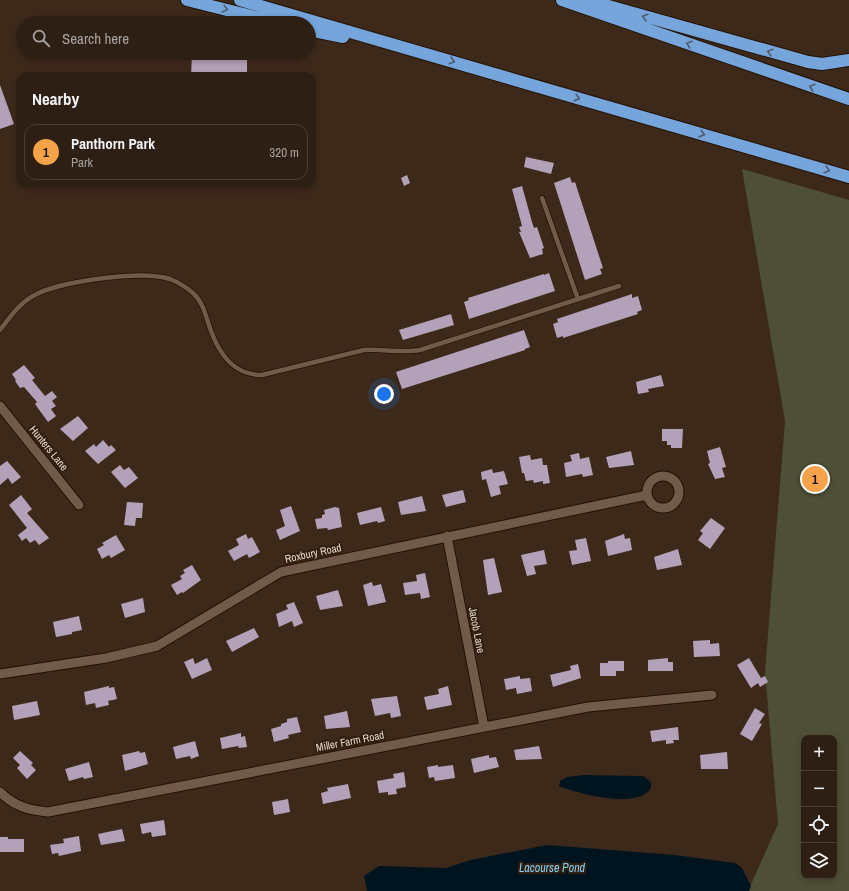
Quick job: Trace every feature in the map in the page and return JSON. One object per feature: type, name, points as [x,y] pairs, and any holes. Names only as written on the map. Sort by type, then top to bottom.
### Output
[{"type":"highway","points":[[187,0],[251,16]]},
{"type":"highway","points":[[240,0],[295,16]]},
{"type":"highway","points":[[562,0],[849,100]]},
{"type":"highway","points":[[587,0],[808,62],[822,64],[849,60]]},
{"type":"highway","points":[[316,22],[849,176]]},
{"type":"highway","points":[[316,31],[426,54]]},
{"type":"street","name":"Hunters Lane","points":[[0,406],[79,505]]},
{"type":"street","name":"Roxbury Road","points":[[0,674],[106,658],[156,646],[281,572],[647,495]]},
{"type":"street","name":"Jacob Lane","points":[[447,536],[484,727]]},
{"type":"street","name":"Miller Farm Road","points":[[0,792],[9,801],[21,807],[33,811],[48,812],[588,707],[712,695]]},
{"type":"lane","points":[[542,198],[578,299]]},
{"type":"lane","points":[[0,330],[20,305],[34,295],[56,286],[82,281],[142,276],[169,279],[192,292],[199,299],[221,354],[233,366],[249,375],[262,375],[364,350],[380,349],[410,352],[420,350],[619,286]]},
{"type":"green space","points":[[742,169],[849,200],[849,891],[748,891],[778,824],[765,672],[785,421]]},
{"type":"water","points":[[584,775],[643,776],[651,782],[651,788],[644,795],[634,798],[621,799],[594,796],[559,786],[560,781],[567,777]]},
{"type":"water","name":"Lacourse Pond","points":[[547,845],[675,855],[735,863],[742,868],[751,886],[749,891],[367,891],[364,876],[379,866],[446,868],[471,860]]},
{"type":"building","points":[[192,60],[247,60],[247,72],[191,72]]},
{"type":"building","points":[[0,85],[14,124],[0,129]]},
{"type":"building","points":[[526,157],[554,163],[551,174],[524,167]]},
{"type":"building","points":[[407,175],[410,183],[404,186],[401,178]]},
{"type":"building","points":[[570,177],[572,183],[575,182],[603,268],[600,269],[602,274],[585,280],[554,183]]},
{"type":"building","points":[[522,186],[534,228],[537,227],[544,248],[542,249],[543,254],[530,258],[519,232],[521,232],[519,227],[522,226],[512,189]]},
{"type":"building","points":[[549,273],[555,291],[469,319],[464,302],[469,300],[468,298]]},
{"type":"building","points":[[632,294],[632,298],[638,296],[642,310],[637,312],[638,314],[563,338],[563,336],[557,338],[553,324],[558,322],[557,319]]},
{"type":"building","points":[[451,314],[454,325],[403,340],[399,330]]},
{"type":"building","points":[[524,330],[530,347],[525,350],[402,389],[396,372]]},
{"type":"building","points":[[24,365],[35,378],[32,380],[45,396],[52,391],[57,397],[52,401],[56,406],[51,409],[56,416],[48,422],[35,404],[37,402],[24,387],[20,388],[12,374]]},
{"type":"building","points":[[661,375],[664,386],[648,389],[649,392],[638,394],[636,382]]},
{"type":"building","points":[[78,416],[88,428],[73,441],[60,429]]},
{"type":"building","points":[[662,429],[683,429],[682,448],[671,448],[671,445],[667,445],[667,441],[662,441]]},
{"type":"building","points":[[103,440],[109,447],[111,445],[116,450],[98,464],[85,451],[94,444],[96,447]]},
{"type":"building","points":[[720,447],[726,467],[722,468],[725,477],[715,479],[708,464],[710,463],[707,451]]},
{"type":"building","points":[[631,451],[634,465],[609,468],[606,457]]},
{"type":"building","points":[[579,453],[580,459],[589,457],[593,475],[583,477],[582,474],[566,477],[564,463],[572,461],[570,455]]},
{"type":"building","points":[[530,455],[531,460],[542,458],[543,465],[547,465],[550,483],[543,484],[543,481],[534,483],[533,480],[526,481],[524,473],[522,473],[519,457]]},
{"type":"building","points":[[7,461],[21,477],[12,484],[8,478],[0,485],[0,466]]},
{"type":"building","points":[[120,465],[124,470],[129,467],[138,478],[125,488],[111,472]]},
{"type":"building","points":[[492,469],[493,473],[504,471],[508,484],[499,486],[501,494],[491,497],[486,479],[482,480],[481,472]]},
{"type":"building","points":[[463,490],[466,502],[446,507],[442,495]]},
{"type":"building","points":[[21,495],[32,509],[27,513],[49,538],[39,545],[35,540],[30,543],[26,538],[22,541],[18,535],[27,528],[9,505]]},
{"type":"building","points":[[422,496],[426,511],[401,515],[398,502]]},
{"type":"building","points":[[127,502],[143,503],[142,518],[136,518],[135,526],[124,525]]},
{"type":"building","points":[[291,506],[300,531],[280,540],[276,530],[285,526],[280,510]]},
{"type":"building","points":[[335,507],[339,508],[342,527],[328,530],[327,528],[317,529],[315,519],[322,518],[322,515],[325,514],[324,510]]},
{"type":"building","points":[[381,507],[385,521],[378,523],[377,521],[360,525],[357,513]]},
{"type":"building","points":[[711,518],[725,528],[710,549],[698,540],[703,533],[700,531]]},
{"type":"building","points":[[246,534],[248,539],[252,537],[260,552],[249,558],[247,554],[234,561],[228,551],[239,545],[236,539]]},
{"type":"building","points":[[624,534],[625,539],[630,538],[632,550],[608,556],[605,541]]},
{"type":"building","points":[[116,535],[125,550],[111,558],[109,555],[102,559],[97,549],[104,545],[102,543]]},
{"type":"building","points":[[586,538],[591,561],[572,565],[569,551],[577,550],[575,540]]},
{"type":"building","points":[[678,549],[682,565],[657,570],[654,557]]},
{"type":"building","points":[[544,550],[547,564],[534,566],[536,574],[527,576],[521,555]]},
{"type":"building","points":[[494,558],[502,592],[488,595],[483,560]]},
{"type":"building","points":[[192,565],[201,580],[183,593],[182,592],[177,595],[171,585],[182,579],[180,576],[185,573],[183,570]]},
{"type":"building","points":[[425,573],[430,597],[421,599],[420,593],[405,595],[403,583],[417,581],[416,575]]},
{"type":"building","points":[[372,582],[373,586],[381,584],[386,602],[368,606],[363,585]]},
{"type":"building","points":[[338,590],[343,606],[320,610],[316,596]]},
{"type":"building","points":[[143,598],[145,612],[125,618],[121,604]]},
{"type":"building","points":[[294,602],[303,623],[294,627],[292,621],[279,627],[276,614],[288,609],[286,605]]},
{"type":"building","points":[[79,616],[82,630],[72,632],[72,634],[56,637],[53,622]]},
{"type":"building","points":[[254,628],[259,637],[232,652],[226,641]]},
{"type":"building","points":[[710,640],[710,644],[719,643],[720,656],[694,657],[693,641]]},
{"type":"building","points":[[193,658],[195,664],[207,658],[212,670],[192,679],[184,662]]},
{"type":"building","points":[[668,658],[668,662],[673,662],[673,671],[648,671],[648,660]]},
{"type":"building","points":[[749,658],[761,678],[765,676],[768,682],[760,687],[758,683],[751,688],[737,665]]},
{"type":"building","points":[[608,661],[624,661],[624,671],[616,671],[616,676],[600,676],[600,663],[608,663]]},
{"type":"building","points":[[578,664],[581,678],[553,687],[550,675],[571,670],[570,666]]},
{"type":"building","points":[[520,676],[520,679],[530,678],[532,691],[517,694],[516,688],[506,690],[504,679]]},
{"type":"building","points":[[109,686],[109,688],[114,687],[117,699],[108,701],[109,705],[96,708],[95,703],[86,705],[84,692]]},
{"type":"building","points":[[448,686],[452,705],[427,710],[424,697],[439,694],[438,689]]},
{"type":"building","points":[[397,696],[401,716],[391,718],[390,713],[375,716],[371,699]]},
{"type":"building","points":[[37,701],[40,715],[14,720],[12,706]]},
{"type":"building","points":[[755,708],[765,714],[759,723],[762,724],[752,741],[740,734]]},
{"type":"building","points":[[347,711],[350,727],[326,729],[324,716]]},
{"type":"building","points":[[297,717],[301,732],[288,735],[289,738],[274,742],[271,729],[281,726],[281,724],[287,722],[287,719]]},
{"type":"building","points":[[678,727],[679,740],[673,740],[674,743],[666,744],[666,740],[652,742],[650,731]]},
{"type":"building","points":[[241,733],[241,737],[245,736],[247,747],[239,748],[238,746],[222,749],[220,738]]},
{"type":"building","points":[[195,741],[199,756],[191,759],[190,756],[176,759],[173,747]]},
{"type":"building","points":[[539,746],[542,759],[516,760],[514,750]]},
{"type":"building","points":[[20,751],[33,763],[31,765],[36,770],[27,779],[17,768],[20,765],[13,758]]},
{"type":"building","points":[[139,751],[140,753],[145,752],[148,764],[125,771],[122,755]]},
{"type":"building","points":[[727,752],[728,769],[701,769],[700,755]]},
{"type":"building","points":[[489,755],[489,758],[496,757],[499,767],[474,773],[471,759]]},
{"type":"building","points":[[89,762],[93,777],[84,779],[83,777],[69,781],[65,769]]},
{"type":"building","points":[[438,765],[438,767],[453,765],[455,778],[435,781],[434,777],[429,778],[427,767]]},
{"type":"building","points":[[404,772],[406,787],[396,789],[397,794],[388,795],[388,792],[379,793],[377,781],[394,778],[393,774]]},
{"type":"building","points":[[348,784],[351,798],[323,804],[321,793],[328,791],[327,788]]},
{"type":"building","points":[[288,799],[290,812],[274,815],[272,802]]},
{"type":"building","points":[[164,820],[166,835],[152,837],[151,832],[142,834],[140,824]]},
{"type":"building","points":[[122,829],[125,841],[101,845],[98,834]]},
{"type":"building","points":[[79,836],[81,851],[59,856],[58,853],[52,854],[50,845],[64,843],[63,839]]},
{"type":"building","points":[[0,837],[8,837],[8,839],[24,839],[24,852],[0,852]]},
{"type":"place","name":"Panthorn Park","points":[[815,479]]}]
